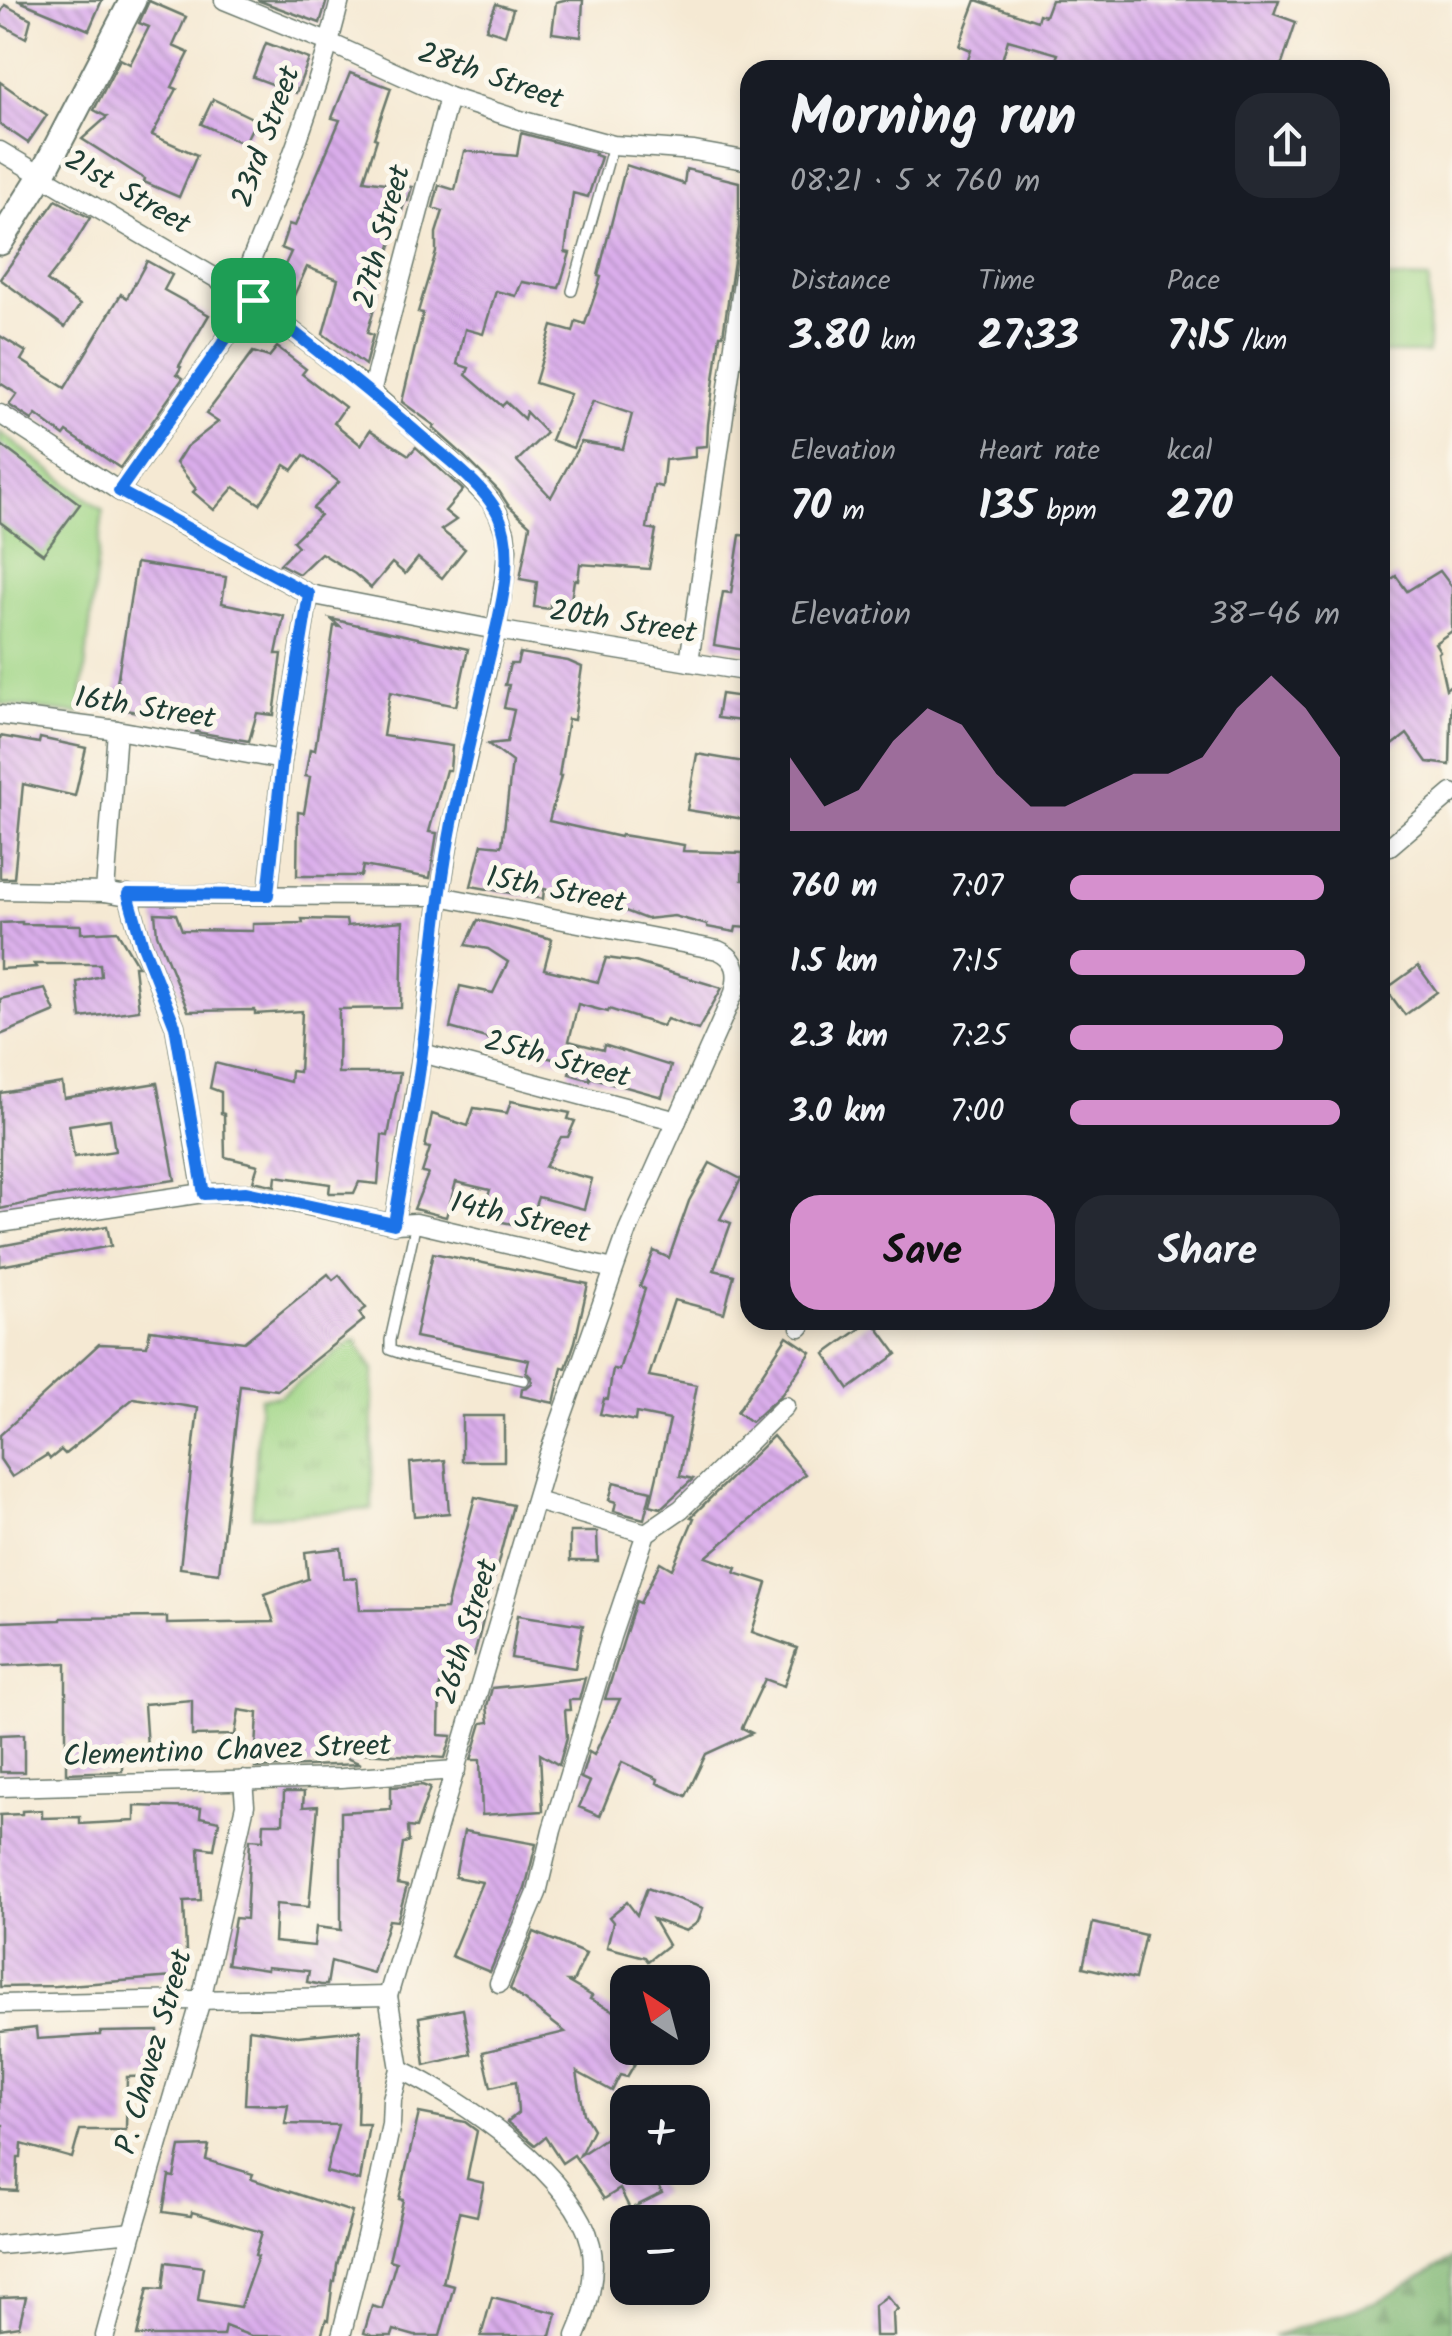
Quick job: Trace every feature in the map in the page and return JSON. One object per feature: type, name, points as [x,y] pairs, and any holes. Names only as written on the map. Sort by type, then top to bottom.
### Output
[{"type":"street","points":[[0,242],[42,175],[133,0]]},
{"type":"street","name":"28th Street","points":[[224,0],[449,96],[520,120],[614,145],[694,151],[740,159]]},
{"type":"street","name":"23rd Street","points":[[119,491],[246,295],[330,42],[340,0]]},
{"type":"street","name":"27th Street","points":[[371,392],[449,96]]},
{"type":"street","name":"21st Street","points":[[0,151],[246,295],[371,392],[450,460],[490,500],[498,514],[504,532],[505,576],[450,833],[422,1053],[394,1224]]},
{"type":"street","points":[[689,662],[740,369]]},
{"type":"street","name":"20th Street","points":[[0,414],[119,491],[309,594],[740,670]]},
{"type":"street","points":[[268,895],[282,760],[309,594]]},
{"type":"street","name":"16th Street","points":[[0,715],[117,730],[282,760]]},
{"type":"street","points":[[106,892],[117,730]]},
{"type":"street","points":[[1390,846],[1452,793]]},
{"type":"street","name":"15th Street","points":[[0,890],[440,896],[718,950],[736,964]]},
{"type":"street","points":[[128,894],[142,943],[175,1026],[204,1194]]},
{"type":"street","name":"26th Street","points":[[341,2336],[376,2192],[400,2069],[388,1996],[536,1501],[564,1389],[734,993],[738,980],[736,964]]},
{"type":"street","name":"25th Street","points":[[422,1053],[677,1121]]},
{"type":"street","name":"14th Street","points":[[0,1223],[204,1194],[246,1192],[394,1224],[416,1222],[613,1270]]},
{"type":"street","points":[[499,1983],[536,1893],[556,1815],[646,1532],[681,1508],[785,1406]]},
{"type":"street","points":[[536,1501],[646,1532]]},
{"type":"street","name":"Clementino Chavez Street","points":[[0,1787],[341,1778],[456,1770]]},
{"type":"street","name":"P. Chavez Street","points":[[105,2336],[201,2000],[245,1804],[244,1780]]},
{"type":"street","points":[[0,2004],[388,1996]]},
{"type":"street","points":[[400,2069],[434,2086],[486,2121],[540,2166],[564,2195],[591,2244],[592,2278],[585,2315],[576,2336]]},
{"type":"street","points":[[0,2245],[132,2232]]},
{"type":"lane","points":[[572,291],[614,145]]},
{"type":"lane","points":[[416,1222],[390,1350],[524,1380]]},
{"type":"green space","points":[[1390,278],[1429,279],[1428,353],[1390,353]]},
{"type":"green space","points":[[0,432],[103,510],[80,714],[0,704]]},
{"type":"green space","points":[[355,1339],[373,1370],[372,1509],[252,1517],[260,1398],[280,1396]]},
{"type":"green space","points":[[1452,2259],[1452,2336],[1273,2336],[1377,2302]]},
{"type":"building","points":[[17,0],[102,0],[89,30]]},
{"type":"building","points":[[257,0],[327,0],[320,23]]},
{"type":"building","points":[[583,0],[581,37],[552,33],[556,2]]},
{"type":"building","points":[[976,0],[1037,21],[1039,14],[1045,16],[1051,0],[1279,0],[1274,14],[1296,22],[1283,60],[1056,60],[1058,54],[1008,40],[1002,60],[968,60],[971,50],[959,45]]},
{"type":"building","points":[[149,1],[186,17],[173,46],[189,53],[172,87],[177,89],[152,135],[197,155],[179,197],[144,182],[145,179],[82,139],[107,117],[94,110],[120,59],[130,64],[149,27],[139,23]]},
{"type":"building","points":[[496,4],[513,9],[505,35],[486,29]]},
{"type":"building","points":[[5,5],[31,19],[26,38],[0,24]]},
{"type":"building","points":[[266,43],[309,59],[296,93],[253,77]]},
{"type":"building","points":[[350,73],[391,88],[364,180],[412,187],[388,254],[367,333],[373,335],[365,365],[323,334],[338,279],[307,267],[287,311],[270,297],[291,252],[281,248],[289,224],[295,226],[340,120],[332,118]]},
{"type":"building","points":[[0,82],[47,115],[28,143],[0,124]]},
{"type":"building","points":[[213,99],[256,120],[244,144],[201,124]]},
{"type":"building","points":[[521,133],[601,157],[588,197],[573,193],[565,252],[570,253],[559,288],[522,282],[516,296],[496,291],[483,334],[465,329],[457,364],[469,368],[466,375],[502,406],[506,402],[524,419],[526,412],[546,433],[517,461],[551,497],[581,442],[623,449],[632,414],[593,401],[573,448],[551,440],[570,394],[535,383],[552,326],[573,332],[576,321],[585,324],[601,277],[598,276],[626,165],[684,184],[686,169],[739,182],[739,227],[720,335],[707,446],[695,447],[695,457],[665,460],[662,487],[654,485],[647,528],[656,530],[649,569],[580,564],[570,607],[550,604],[550,609],[534,607],[537,582],[520,579],[530,525],[435,426],[402,402],[423,313],[418,312],[436,252],[436,233],[443,211],[433,208],[439,185],[455,190],[464,151],[517,156]]},
{"type":"building","points":[[56,200],[90,218],[47,281],[80,305],[65,327],[0,279]]},
{"type":"building","points":[[147,261],[172,275],[164,290],[209,315],[179,366],[177,374],[183,378],[120,468],[67,432],[64,436],[36,415],[32,420],[9,405],[17,394],[0,383],[0,336],[26,352],[21,360],[65,388],[121,294],[127,298]]},
{"type":"building","points":[[277,347],[306,369],[302,374],[345,407],[334,423],[361,445],[370,430],[409,455],[416,447],[463,490],[445,511],[456,520],[441,530],[465,549],[442,578],[418,558],[405,574],[392,563],[371,588],[321,553],[299,574],[280,564],[298,546],[293,541],[320,515],[313,508],[339,482],[304,455],[293,470],[285,465],[260,504],[234,487],[214,510],[193,492],[196,489],[176,463],[186,447],[218,422],[206,414],[253,352],[269,357]]},
{"type":"building","points":[[0,444],[80,504],[43,554],[0,522]]},
{"type":"building","points":[[740,535],[740,649],[714,645],[723,592],[731,593]]},
{"type":"building","points":[[136,563],[226,577],[222,603],[284,616],[276,654],[282,654],[274,715],[257,713],[249,741],[196,732],[199,722],[113,708]]},
{"type":"building","points":[[1440,571],[1452,587],[1452,631],[1435,643],[1440,651],[1446,689],[1452,684],[1450,765],[1427,762],[1407,734],[1390,747],[1390,580],[1396,576],[1407,591]]},
{"type":"building","points":[[331,619],[468,649],[456,706],[390,692],[383,736],[452,746],[450,770],[446,770],[429,832],[437,833],[430,878],[363,866],[361,876],[297,876],[298,812],[304,813],[310,777],[305,776],[310,749],[315,750],[334,626],[340,627]]},
{"type":"building","points":[[520,653],[582,667],[574,720],[568,719],[561,776],[549,821],[620,837],[684,845],[683,851],[740,853],[740,927],[735,932],[674,916],[646,919],[607,904],[608,900],[544,889],[543,899],[471,886],[482,844],[502,846],[512,762],[488,744],[507,742],[514,710],[504,708],[509,685],[505,685],[510,664],[517,664]]},
{"type":"building","points":[[721,694],[740,697],[740,721],[717,718]]},
{"type":"building","points":[[0,736],[39,743],[40,738],[86,748],[75,796],[23,784],[14,878],[0,878]]},
{"type":"building","points":[[697,754],[740,761],[740,818],[687,810]]},
{"type":"building","points":[[155,913],[176,914],[182,930],[253,931],[253,924],[303,923],[302,919],[346,920],[347,926],[403,921],[401,1008],[339,1009],[338,1073],[400,1073],[388,1136],[382,1135],[378,1184],[359,1182],[354,1193],[329,1193],[330,1184],[276,1176],[275,1186],[253,1181],[258,1165],[225,1157],[221,1092],[210,1088],[215,1063],[290,1082],[291,1071],[299,1072],[302,1011],[188,1011],[157,934]]},
{"type":"building","points":[[478,920],[552,939],[544,969],[598,982],[606,958],[635,962],[722,988],[698,1030],[667,1019],[662,1026],[609,1009],[608,1012],[578,1004],[569,1041],[603,1050],[604,1045],[671,1066],[662,1097],[569,1074],[572,1063],[450,1028],[460,986],[493,993],[508,962],[488,949],[466,945]]},
{"type":"building","points":[[0,923],[81,925],[81,933],[117,931],[138,966],[134,966],[139,1010],[81,1018],[77,982],[101,976],[100,964],[34,964],[36,967],[0,969]]},
{"type":"building","points":[[1418,966],[1437,992],[1405,1015],[1390,994],[1390,986]]},
{"type":"building","points":[[45,989],[55,1012],[0,1035],[0,999]]},
{"type":"building","points":[[62,1083],[64,1098],[157,1083],[175,1180],[0,1209],[0,1093]],"holes":[[[110,1119],[115,1151],[74,1157],[69,1125]]]},
{"type":"building","points":[[511,1101],[570,1113],[568,1119],[575,1121],[568,1137],[561,1137],[545,1167],[592,1179],[584,1209],[538,1197],[528,1227],[482,1218],[490,1190],[456,1182],[446,1217],[414,1209],[428,1174],[422,1173],[430,1148],[425,1147],[432,1114],[468,1126],[474,1108],[507,1113]]},
{"type":"building","points":[[710,1163],[740,1178],[720,1219],[731,1223],[714,1270],[734,1275],[724,1313],[674,1300],[649,1376],[697,1385],[680,1476],[693,1479],[661,1508],[650,1505],[670,1420],[636,1413],[635,1421],[600,1414],[604,1399],[608,1399],[613,1369],[619,1370],[645,1289],[640,1286],[654,1251],[669,1258],[689,1201]]},
{"type":"building","points":[[107,1226],[111,1246],[0,1266],[0,1246]]},
{"type":"building","points":[[433,1253],[588,1284],[575,1342],[566,1368],[562,1367],[554,1403],[521,1396],[522,1388],[532,1383],[526,1372],[529,1360],[415,1337]]},
{"type":"building","points":[[328,1274],[333,1280],[339,1275],[366,1308],[359,1313],[364,1320],[277,1390],[240,1385],[219,1573],[180,1568],[198,1408],[134,1398],[65,1454],[61,1450],[50,1459],[47,1455],[12,1477],[0,1459],[0,1435],[99,1344],[147,1346],[150,1330],[244,1342]]},
{"type":"building","points":[[858,1330],[879,1330],[897,1354],[849,1389],[825,1354]]},
{"type":"building","points":[[787,1336],[811,1352],[782,1394],[751,1422],[737,1412]]},
{"type":"building","points":[[462,1416],[504,1416],[504,1461],[462,1461]]},
{"type":"building","points":[[773,1436],[805,1474],[706,1557],[737,1568],[735,1573],[767,1583],[752,1632],[797,1648],[784,1686],[765,1679],[742,1728],[752,1733],[706,1754],[686,1796],[622,1762],[600,1816],[579,1807],[590,1782],[581,1778],[589,1752],[594,1755],[620,1699],[605,1699],[636,1601],[640,1603],[660,1562],[672,1569],[694,1518],[691,1517]]},
{"type":"building","points":[[445,1460],[449,1513],[414,1516],[410,1463]]},
{"type":"building","points":[[614,1482],[651,1491],[644,1519],[614,1511],[616,1502],[609,1500]]},
{"type":"building","points":[[475,1497],[513,1505],[474,1656],[458,1656],[458,1686],[440,1685],[439,1735],[452,1736],[445,1758],[329,1751],[361,1764],[255,1768],[258,1713],[239,1710],[235,1735],[192,1736],[192,1700],[144,1704],[147,1747],[122,1749],[122,1771],[66,1773],[66,1663],[0,1666],[0,1622],[167,1617],[167,1624],[274,1622],[265,1594],[308,1579],[305,1552],[341,1548],[344,1579],[357,1578],[360,1610],[446,1609]]},
{"type":"building","points":[[570,1532],[597,1532],[598,1561],[570,1561]]},
{"type":"building","points":[[518,1615],[583,1625],[575,1668],[511,1658]]},
{"type":"building","points":[[585,1678],[579,1700],[569,1700],[570,1710],[565,1710],[567,1737],[559,1765],[540,1754],[543,1811],[482,1815],[480,1760],[471,1760],[482,1723],[489,1722],[487,1706],[492,1688]]},
{"type":"building","points":[[24,1734],[24,1772],[0,1772],[0,1735]]},
{"type":"building","points":[[391,1787],[430,1788],[416,1828],[408,1827],[409,1842],[403,1843],[397,1884],[407,1886],[397,1921],[389,1920],[373,1973],[331,1961],[327,1985],[321,1985],[307,1982],[309,1971],[227,1964],[235,1918],[246,1919],[250,1839],[263,1840],[264,1823],[283,1823],[284,1792],[304,1792],[303,1807],[318,1806],[309,1907],[276,1904],[274,1942],[314,1946],[316,1927],[341,1930],[341,1812],[391,1809]]},
{"type":"building","points":[[135,1806],[201,1808],[200,1817],[219,1821],[214,1849],[199,1847],[201,1900],[184,1901],[187,1976],[0,1987],[0,1815],[42,1810],[42,1818],[80,1817],[80,1824],[135,1821]]},
{"type":"building","points":[[464,1831],[536,1844],[525,1889],[490,1972],[451,1956],[482,1882],[455,1877]]},
{"type":"building","points":[[647,1888],[703,1908],[698,1922],[686,1931],[653,1919],[668,1945],[648,1961],[607,1947],[613,1922],[609,1917],[627,1902],[637,1915]]},
{"type":"building","points":[[1093,1923],[1145,1935],[1135,1979],[1083,1967]]},
{"type":"building","points":[[534,1932],[586,1954],[573,1982],[568,1982],[610,2009],[610,2065],[634,2065],[627,2077],[620,2075],[615,2085],[610,2085],[610,2090],[577,2072],[584,2114],[593,2129],[580,2155],[610,2135],[610,2185],[658,2185],[662,2193],[638,2205],[628,2205],[620,2189],[604,2199],[574,2155],[562,2163],[545,2137],[535,2145],[507,2122],[518,2113],[516,2081],[491,2087],[483,2052],[565,2032],[510,1989]]},
{"type":"building","points":[[463,2009],[471,2054],[425,2065],[419,2017]]},
{"type":"building","points":[[36,2028],[37,2039],[158,2031],[159,2076],[127,2077],[126,2130],[80,2130],[72,2158],[22,2144],[17,2191],[0,2190],[0,2032]]},
{"type":"building","points":[[249,2029],[298,2036],[360,2030],[357,2124],[369,2124],[360,2181],[326,2172],[338,2125],[285,2124],[288,2105],[245,2104]]},
{"type":"building","points":[[419,2113],[465,2122],[477,2131],[467,2179],[484,2183],[477,2216],[459,2212],[443,2283],[454,2286],[440,2336],[415,2336],[394,2330],[392,2336],[373,2336],[364,2333],[372,2306],[382,2309],[396,2262],[389,2260]]},
{"type":"building","points":[[209,2146],[206,2160],[352,2212],[321,2336],[251,2336],[225,2326],[223,2336],[137,2336],[148,2288],[163,2289],[166,2262],[203,2267],[198,2300],[240,2307],[262,2232],[192,2212],[191,2216],[163,2212],[169,2176],[174,2177],[180,2147]]},
{"type":"building","points":[[887,2296],[898,2309],[893,2313],[894,2336],[875,2336],[874,2306]]},
{"type":"building","points":[[26,2297],[19,2326],[0,2329],[0,2298]]},
{"type":"building","points":[[492,2297],[557,2313],[551,2336],[481,2336]]},
{"type":"route","points":[[253,300],[450,460],[490,500],[504,532],[505,576],[450,833],[422,1053],[394,1224],[246,1192],[204,1194],[175,1026],[142,943],[128,894],[268,895],[282,760],[309,594],[119,491],[253,300]]}]
